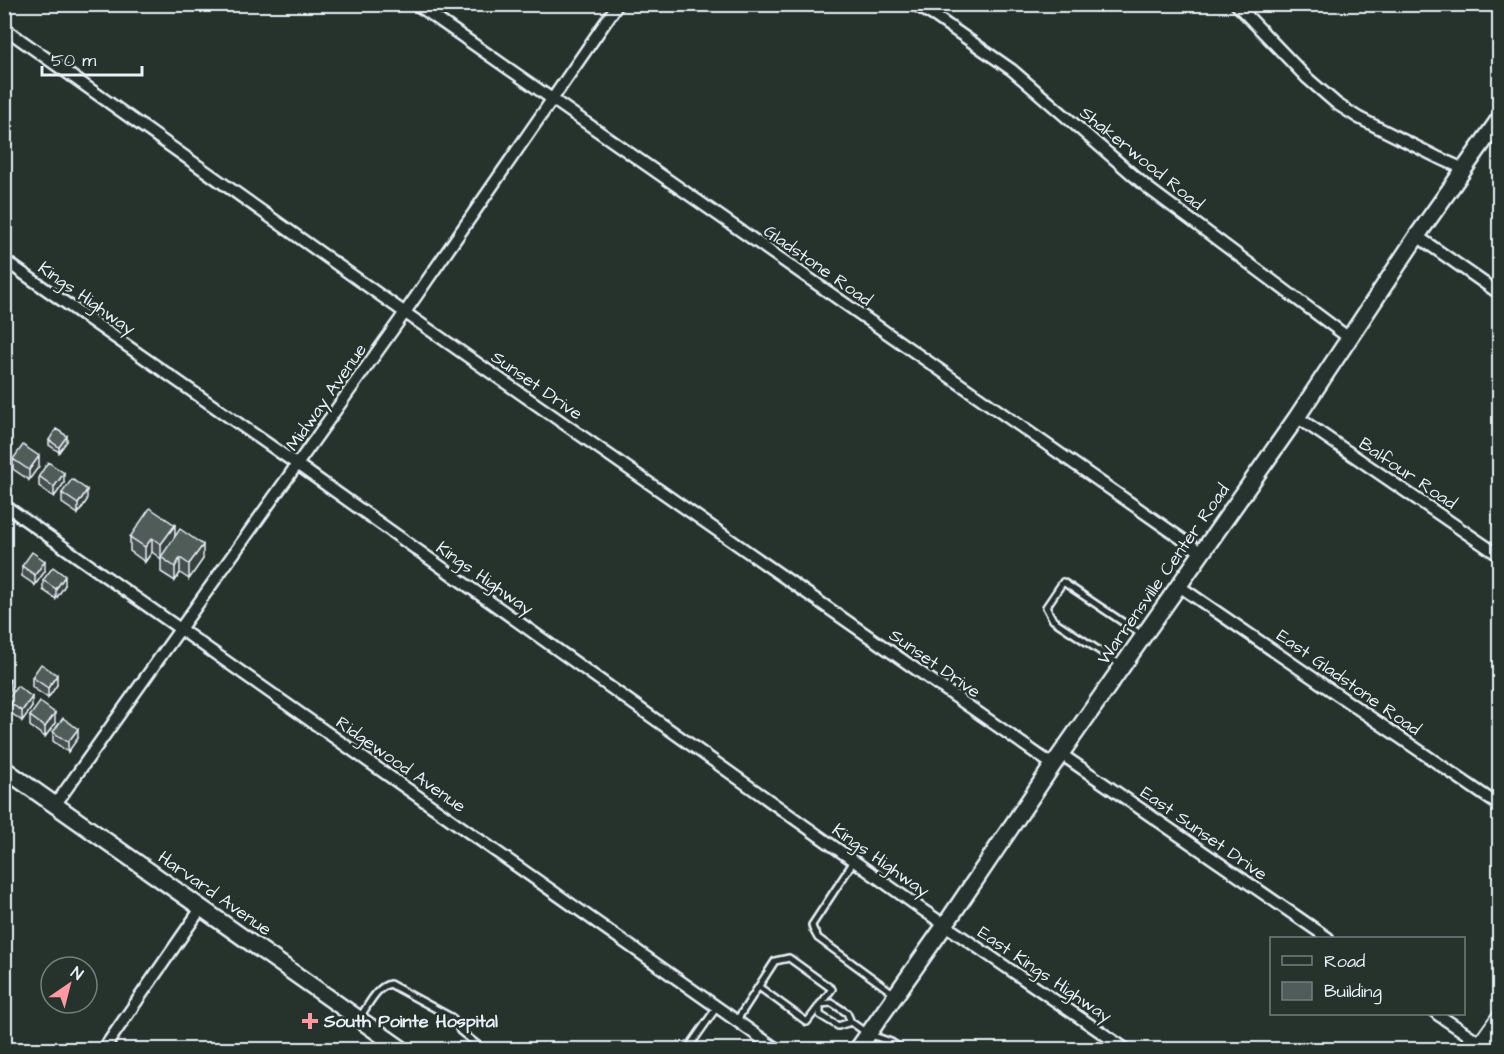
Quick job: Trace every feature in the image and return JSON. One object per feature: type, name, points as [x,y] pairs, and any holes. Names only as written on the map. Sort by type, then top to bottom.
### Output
[{"type":"main road","name":"Warrensville Center Road","points":[[857,1050],[1297,417],[1417,236],[1500,118]]},
{"type":"main road","name":"Harvard Avenue","points":[[4,769],[403,1050]]},
{"type":"main road","points":[[1480,1047],[1500,1019]]},
{"type":"street","name":"Gladstone Road","points":[[417,4],[1202,553]]},
{"type":"street","name":"Midway Avenue","points":[[55,805],[405,313],[618,4]]},
{"type":"street","name":"Shakerwood Road","points":[[914,4],[1012,70],[1148,188],[1349,338]]},
{"type":"street","points":[[1236,4],[1307,78],[1337,104],[1359,118],[1437,158],[1464,169]]},
{"type":"street","name":"Sunset Drive","points":[[4,28],[405,313],[1057,760]]},
{"type":"street","points":[[1417,236],[1500,294]]},
{"type":"street","name":"Kings Highway","points":[[4,260],[298,465],[945,925]]},
{"type":"street","name":"Balfour Road","points":[[1297,417],[1500,556]]},
{"type":"street","name":"Ridgewood Avenue","points":[[4,506],[778,1050]]},
{"type":"street","name":"East Gladstone Road","points":[[1179,586],[1500,806]]},
{"type":"street","name":"East Sunset Drive","points":[[1057,760],[1325,937]]},
{"type":"street","points":[[103,1050],[201,907]]},
{"type":"street","name":"East Kings Highway","points":[[945,925],[1127,1050]]},
{"type":"street","points":[[1438,1015],[1480,1047]]},
{"type":"lane","points":[[1122,666],[1053,620],[1046,607],[1063,582],[1143,636]]},
{"type":"lane","points":[[854,861],[812,925],[813,929],[818,938],[896,995]]},
{"type":"lane","points":[[737,1020],[776,961],[789,958],[832,989],[807,1022],[759,987]]},
{"type":"lane","points":[[359,1019],[380,989],[390,984],[451,1017],[460,1031],[484,1050]]},
{"type":"lane","points":[[820,1004],[832,1003],[847,1013],[851,1022],[868,1034],[891,1042],[903,1050]]},
{"type":"lane","points":[[820,1004],[820,1015],[838,1026],[851,1022]]},
{"type":"lane","points":[[687,1050],[717,1007]]},
{"type":"building","points":[[56,429],[67,436],[59,447],[49,440]]},
{"type":"building","points":[[23,445],[39,456],[29,470],[13,459]]},
{"type":"building","points":[[48,462],[64,473],[54,487],[39,476]]},
{"type":"building","points":[[72,479],[87,490],[78,504],[62,493]]},
{"type":"building","points":[[150,508],[175,525],[161,544],[152,538],[145,547],[130,537]]},
{"type":"building","points":[[180,529],[203,545],[189,564],[180,558],[175,567],[161,557]]},
{"type":"building","points":[[32,552],[45,561],[35,575],[22,566]]},
{"type":"building","points":[[53,567],[65,576],[56,589],[43,580]]},
{"type":"building","points":[[41,664],[57,675],[48,688],[32,677]]},
{"type":"building","points":[[4,677],[10,680],[4,688]]},
{"type":"building","points":[[17,686],[32,697],[22,711],[7,701]]},
{"type":"building","points":[[40,702],[55,713],[45,727],[30,716]]},
{"type":"building","points":[[63,718],[78,729],[68,742],[53,732]]},
{"type":"place","name":"South Pointe Hospital","points":[[310,1021]]}]
